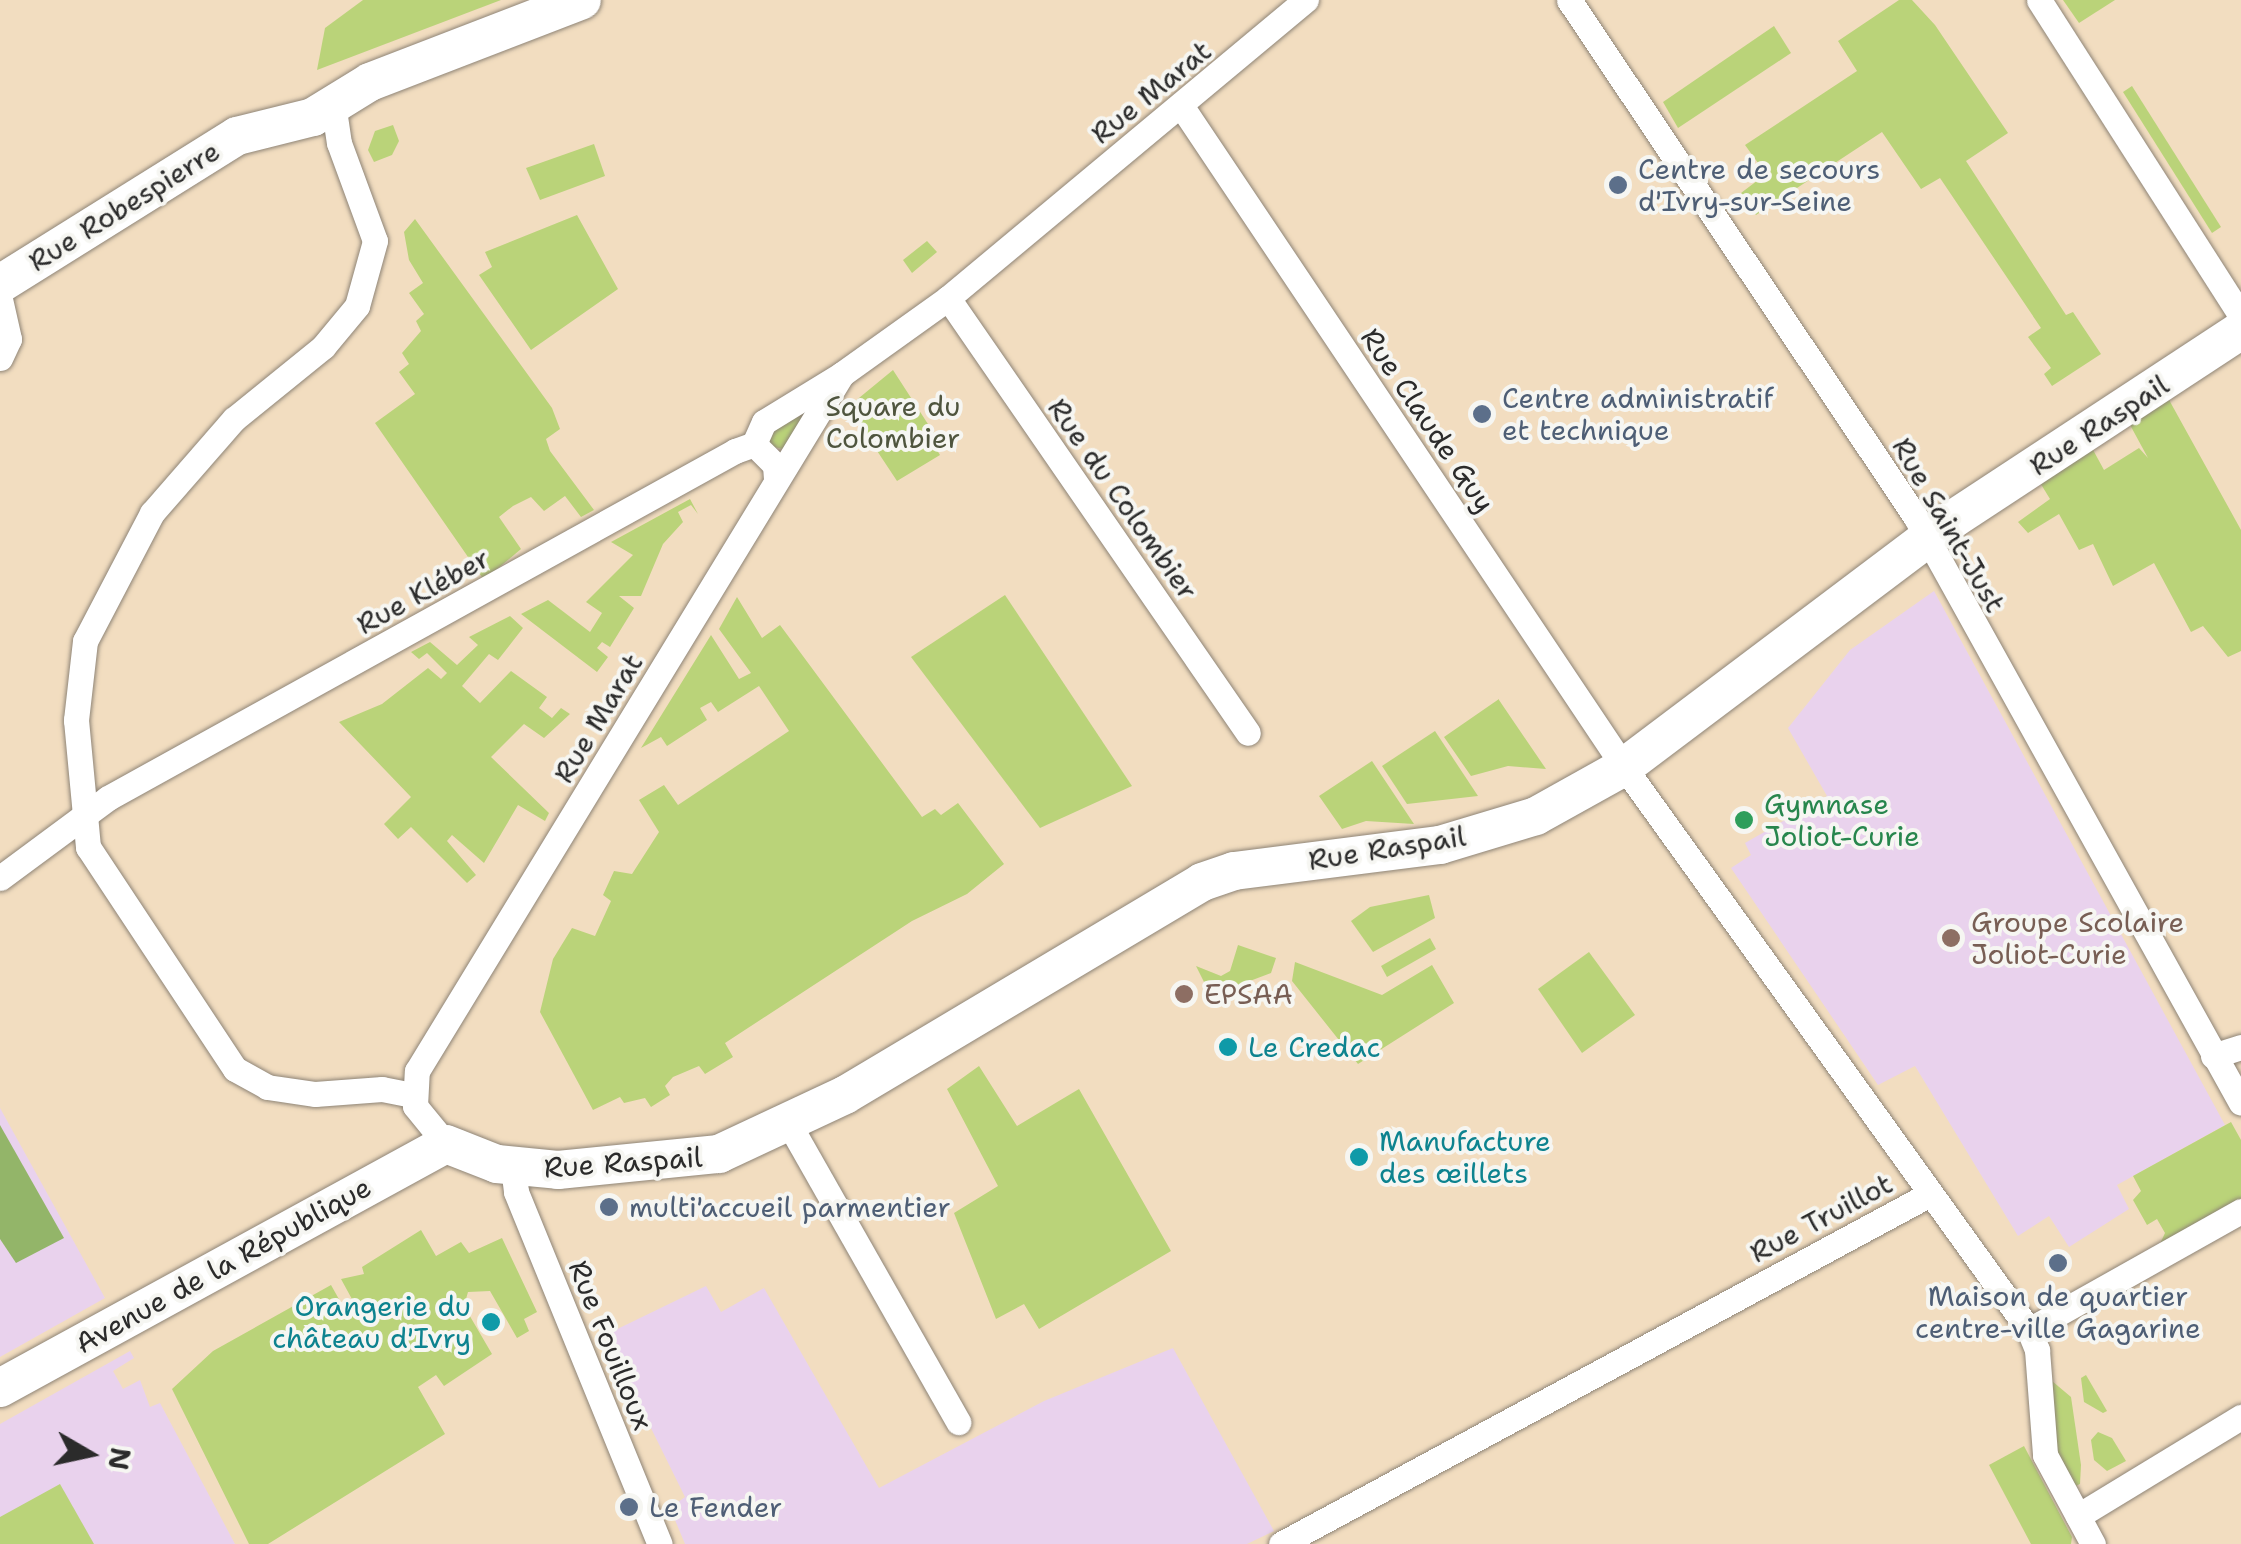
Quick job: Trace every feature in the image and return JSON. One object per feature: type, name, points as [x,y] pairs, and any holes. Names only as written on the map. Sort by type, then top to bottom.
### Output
[{"type":"street","name":"Rue Robespierre","points":[[0,284],[205,152],[237,136],[313,116],[370,82],[582,0]]},
{"type":"street","name":"Rue Marat","points":[[754,444],[764,422],[842,374],[948,298],[1306,0]]},
{"type":"street","name":"Rue Saint-Just","points":[[1569,0],[1925,540],[2241,1103]]},
{"type":"street","points":[[2039,0],[2241,316]]},
{"type":"street","points":[[332,103],[339,143],[370,218],[372,269],[356,306],[323,347],[234,419],[152,513],[108,586],[85,641],[80,688],[88,846],[235,1069],[266,1087],[315,1094],[382,1089],[412,1095],[422,1120],[446,1144],[513,1167]]},
{"type":"street","name":"Rue Claude Guy","points":[[1182,107],[1624,767]]},
{"type":"street","name":"Rue du Colombier","points":[[948,298],[1248,733]]},
{"type":"street","points":[[0,299],[9,339],[0,358]]},
{"type":"street","name":"Rue Raspail","points":[[513,1167],[692,1161],[790,1124],[1202,882],[1234,872],[1440,846],[1536,816],[1624,767],[1925,540],[2241,330]]},
{"type":"street","name":"Rue Marat","points":[[412,1095],[426,1054],[842,374]]},
{"type":"street","points":[[754,444],[775,466],[776,478]]},
{"type":"street","name":"Rue Kléber","points":[[0,878],[85,813],[754,444]]},
{"type":"street","name":"Rue Truillot","points":[[1280,1544],[1928,1195],[1624,767]]},
{"type":"street","points":[[2213,1056],[2241,1047]]},
{"type":"street","points":[[790,1124],[958,1422]]},
{"type":"street","name":"Avenue de la République","points":[[0,1388],[446,1144]]},
{"type":"street","name":"Rue Fouilloux","points":[[513,1167],[516,1192],[660,1544]]},
{"type":"street","points":[[1928,1195],[2029,1330],[2040,1392],[2045,1455],[2092,1544]]},
{"type":"street","points":[[2029,1330],[2241,1210]]},
{"type":"street","points":[[2078,1516],[2241,1417]]},
{"type":"shaded area","name":"Groupe Scolaire Joliot-Curie","points":[[1934,591],[2225,1125],[2117,1185],[2129,1209],[2069,1247],[2049,1216],[2018,1236],[1915,1066],[1878,1085],[1731,868],[1751,855],[1745,843],[1827,796],[1788,728],[1850,650]]},
{"type":"shaded area","points":[[0,1108],[105,1298],[0,1357]]},
{"type":"shaded area","points":[[706,1286],[721,1312],[764,1288],[879,1488],[1044,1401],[1173,1348],[1274,1531],[1247,1544],[685,1544],[670,1508],[685,1497],[605,1335]]},
{"type":"shaded area","points":[[130,1351],[134,1358],[113,1371],[123,1389],[140,1380],[150,1407],[160,1403],[235,1544],[0,1544],[0,1424]]},
{"type":"green space","points":[[363,0],[501,0],[317,70],[325,28]]},
{"type":"green space","points":[[1899,0],[1912,0],[1935,25],[2008,133],[1966,161],[2066,315],[2073,312],[2101,354],[2052,386],[2044,374],[2051,368],[2028,337],[2041,328],[1940,178],[1921,189],[1882,132],[1756,215],[1741,193],[1766,174],[1745,145],[1857,71],[1838,41]]},
{"type":"green space","points":[[2063,0],[2115,0],[2079,23]]},
{"type":"green space","points":[[1774,26],[1791,53],[1678,128],[1663,102]]},
{"type":"green space","points":[[2132,86],[2221,227],[2212,233],[2123,92]]},
{"type":"green space","points":[[393,125],[399,141],[392,155],[374,162],[368,150],[375,131]]},
{"type":"green space","points":[[594,144],[605,176],[540,200],[526,168]]},
{"type":"green space","points":[[577,215],[618,289],[531,350],[479,275],[492,267],[485,252]]},
{"type":"green space","points":[[415,219],[552,408],[560,429],[546,439],[550,451],[594,510],[581,517],[565,496],[544,511],[531,497],[513,506],[499,517],[521,549],[484,580],[375,423],[415,394],[399,372],[409,364],[402,353],[421,331],[416,321],[424,314],[409,293],[423,283],[409,260],[404,232]]},
{"type":"green space","points":[[927,241],[937,252],[912,273],[903,260]]},
{"type":"green space","name":"Square du Colombier","points":[[893,370],[937,438],[932,442],[940,455],[897,481],[848,407]]},
{"type":"green space","points":[[2168,398],[2241,530],[2241,651],[2228,657],[2203,626],[2191,632],[2154,563],[2113,586],[2093,544],[2079,550],[2059,514],[2028,533],[2018,522],[2050,499],[2039,481],[2092,448],[2104,470],[2139,448],[2148,458],[2129,423]]},
{"type":"green space","points":[[810,407],[783,449],[769,446],[766,434]]},
{"type":"green space","points":[[690,499],[698,514],[691,505],[678,512],[683,522],[663,544],[641,596],[619,596],[634,608],[610,647],[602,642],[597,648],[608,657],[597,672],[521,614],[548,600],[590,632],[602,613],[586,602],[633,555],[611,542]]},
{"type":"green space","points":[[1005,595],[1132,786],[1040,828],[911,657]]},
{"type":"green space","points":[[737,597],[762,638],[780,625],[922,817],[935,809],[941,815],[958,803],[1004,864],[967,894],[912,921],[725,1043],[733,1057],[705,1074],[699,1066],[673,1077],[665,1086],[670,1095],[651,1107],[645,1098],[624,1103],[620,1097],[593,1110],[540,1012],[553,959],[572,928],[595,936],[611,901],[603,895],[614,871],[632,874],[659,832],[639,800],[664,785],[678,805],[789,731],[759,686],[718,712],[711,702],[700,708],[707,720],[667,746],[661,737],[641,748],[711,635],[739,679],[751,673],[719,629]]},
{"type":"green space","points":[[510,616],[523,628],[498,660],[489,654],[462,686],[480,703],[511,671],[547,697],[539,708],[552,718],[561,708],[570,714],[544,738],[524,724],[491,757],[549,813],[545,821],[518,805],[484,863],[452,835],[447,841],[476,875],[467,883],[411,827],[398,839],[384,824],[411,797],[339,722],[382,704],[428,668],[441,679],[447,673],[427,653],[419,659],[411,652],[430,642],[457,665],[478,645],[469,637]]},
{"type":"green space","points":[[1499,699],[1546,769],[1508,766],[1471,776],[1444,737]]},
{"type":"green space","points":[[1435,731],[1478,796],[1407,804],[1382,766]]},
{"type":"green space","points":[[1372,761],[1414,824],[1366,821],[1342,829],[1319,796]]},
{"type":"green space","points":[[1429,895],[1435,918],[1373,952],[1351,921],[1370,907]]},
{"type":"green space","points":[[1430,938],[1436,949],[1387,977],[1381,966]]},
{"type":"green space","points":[[1238,945],[1276,958],[1271,973],[1226,990],[1206,986],[1196,966],[1221,976],[1230,971]]},
{"type":"green space","points":[[1589,952],[1635,1015],[1582,1053],[1538,989]]},
{"type":"green space","points":[[1295,962],[1382,995],[1432,965],[1454,1003],[1358,1064],[1292,981]]},
{"type":"green space","points":[[979,1066],[1017,1126],[1079,1089],[1171,1251],[1039,1329],[1024,1304],[996,1319],[954,1213],[998,1186],[947,1089]]},
{"type":"green space","points":[[2231,1122],[2241,1140],[2241,1203],[2158,1248],[2165,1233],[2157,1219],[2147,1225],[2133,1200],[2141,1191],[2133,1176]]},
{"type":"green space","points":[[0,1125],[64,1238],[16,1263],[0,1239]]},
{"type":"green space","points":[[421,1230],[436,1256],[461,1242],[469,1253],[502,1238],[537,1312],[524,1319],[529,1331],[517,1338],[490,1291],[468,1292],[464,1306],[492,1354],[444,1386],[436,1375],[418,1387],[445,1434],[268,1544],[249,1544],[172,1389],[213,1351],[331,1285],[349,1317],[359,1312],[341,1279],[364,1274],[362,1267]]},
{"type":"green space","points":[[2086,1375],[2107,1411],[2103,1413],[2084,1402],[2081,1378]]},
{"type":"green space","points":[[2052,1381],[2071,1397],[2081,1465],[2080,1484],[2071,1488],[2051,1450]]},
{"type":"green space","points":[[2098,1432],[2112,1438],[2126,1461],[2107,1471],[2094,1460],[2091,1440]]},
{"type":"green space","points":[[2024,1446],[2072,1537],[2071,1544],[2031,1544],[1989,1465]]},
{"type":"green space","points":[[60,1484],[94,1544],[0,1544],[0,1517]]},
{"type":"place","name":"Centre de secours d'Ivry-sur-Seine","points":[[1618,185]]},
{"type":"place","name":"Centre administratif et technique","points":[[1482,414]]},
{"type":"place","name":"Gymnase Joliot-Curie","points":[[1744,820]]},
{"type":"place","name":"Groupe Scolaire Joliot-Curie","points":[[1951,938]]},
{"type":"place","name":"EPSAA","points":[[1184,994]]},
{"type":"place","name":"Le Credac","points":[[1228,1047]]},
{"type":"place","name":"Manufacture des œillets","points":[[1359,1157]]},
{"type":"place","name":"multi'accueil parmentier","points":[[609,1207]]},
{"type":"place","name":"Maison de quartier centre-ville Gagarine","points":[[2058,1263]]},
{"type":"place","name":"Orangerie du château d'Ivry","points":[[491,1322]]},
{"type":"place","name":"Le Fender","points":[[629,1507]]}]
